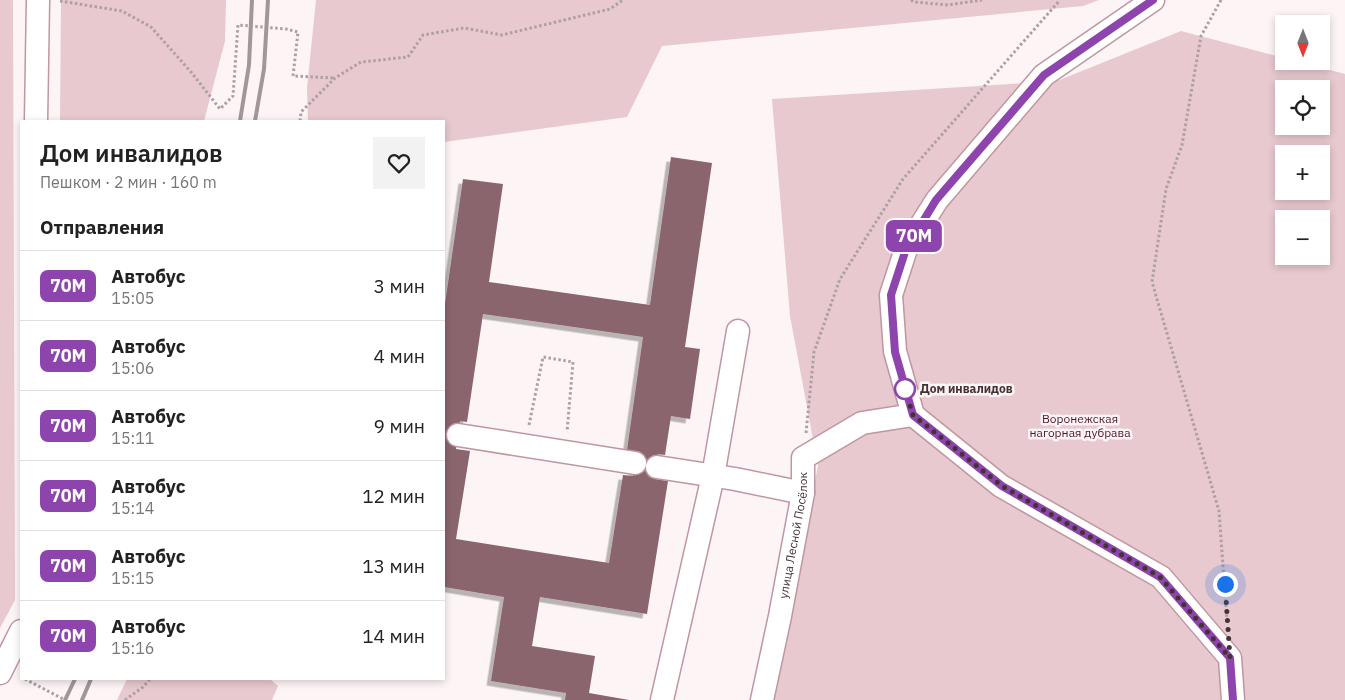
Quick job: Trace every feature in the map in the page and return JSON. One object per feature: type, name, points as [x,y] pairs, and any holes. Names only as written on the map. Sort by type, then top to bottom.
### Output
[{"type":"street","points":[[1153,0],[1044,75],[936,200],[906,249],[891,295],[895,352],[913,415],[1002,486],[1160,577],[1230,658],[1232,700]]},
{"type":"street","points":[[36,120],[47,1]]},
{"type":"street","points":[[662,700],[713,476],[738,331]]},
{"type":"street","name":"улица Лесной Посёлок","points":[[762,700],[780,616],[802,493],[803,458],[862,423],[913,415]]},
{"type":"street","points":[[458,435],[734,479],[802,493]]},
{"type":"street","points":[[0,673],[20,633]]},
{"type":"path","points":[[300,120],[301,112],[335,78],[360,62],[408,57],[423,35],[464,28],[502,35],[610,9],[623,0]]},
{"type":"path","points":[[910,0],[948,5],[982,0]]},
{"type":"path","points":[[1220,0],[1201,36],[1182,145],[1166,189],[1152,282],[1219,511],[1230,658]]},
{"type":"path","points":[[47,1],[122,11],[151,27],[191,72],[220,109],[233,96],[238,25],[286,29],[298,32],[292,76],[335,78]]},
{"type":"path","points":[[525,446],[543,357],[566,360],[573,362],[566,452]]},
{"type":"path","points":[[27,680],[65,700]]},
{"type":"path","points":[[125,700],[149,680]]},
{"type":"green space","points":[[0,0],[13,0],[15,600],[0,628]]},
{"type":"green space","points":[[61,0],[226,0],[225,41],[204,120],[60,120]]},
{"type":"green space","points":[[316,0],[1099,0],[1083,6],[662,46],[627,117],[445,142],[445,120],[308,120],[307,88]]},
{"type":"green space","name":"Воронежская нагорная дубрава","points":[[1181,31],[1275,56],[1275,70],[1330,70],[1345,74],[1345,700],[769,700],[818,466],[790,316],[772,99],[1057,81]]},
{"type":"green space","points":[[127,680],[271,680],[278,686],[272,700],[117,700]]},
{"type":"building","points":[[671,157],[712,163],[685,347],[700,349],[690,419],[671,416],[665,455],[658,454],[655,479],[668,481],[647,614],[540,597],[532,646],[595,656],[589,693],[629,700],[565,700],[566,693],[491,681],[504,597],[445,587],[445,304],[463,179],[503,184],[489,282],[650,305]],"holes":[[[483,314],[643,337],[627,450],[636,451],[633,476],[623,475],[609,563],[456,539],[470,451],[456,449],[460,421],[467,422]]]},
{"type":"railway","points":[[240,120],[249,65],[252,0]]},
{"type":"railway","points":[[255,120],[264,69],[268,0]]},
{"type":"railway","points":[[65,700],[75,680]]},
{"type":"railway","points":[[82,700],[91,680]]},
{"type":"bus line","name":"70М","points":[[1153,0],[1044,75],[936,200],[906,249],[891,295],[895,352],[913,415],[1002,486],[1160,577],[1230,658],[1233,700]]},
{"type":"place","name":"Дом инвалидов","points":[[905,389]]},
{"type":"route","points":[[905,389],[913,415],[1002,486],[1160,577],[1230,658],[1225,584]]}]
